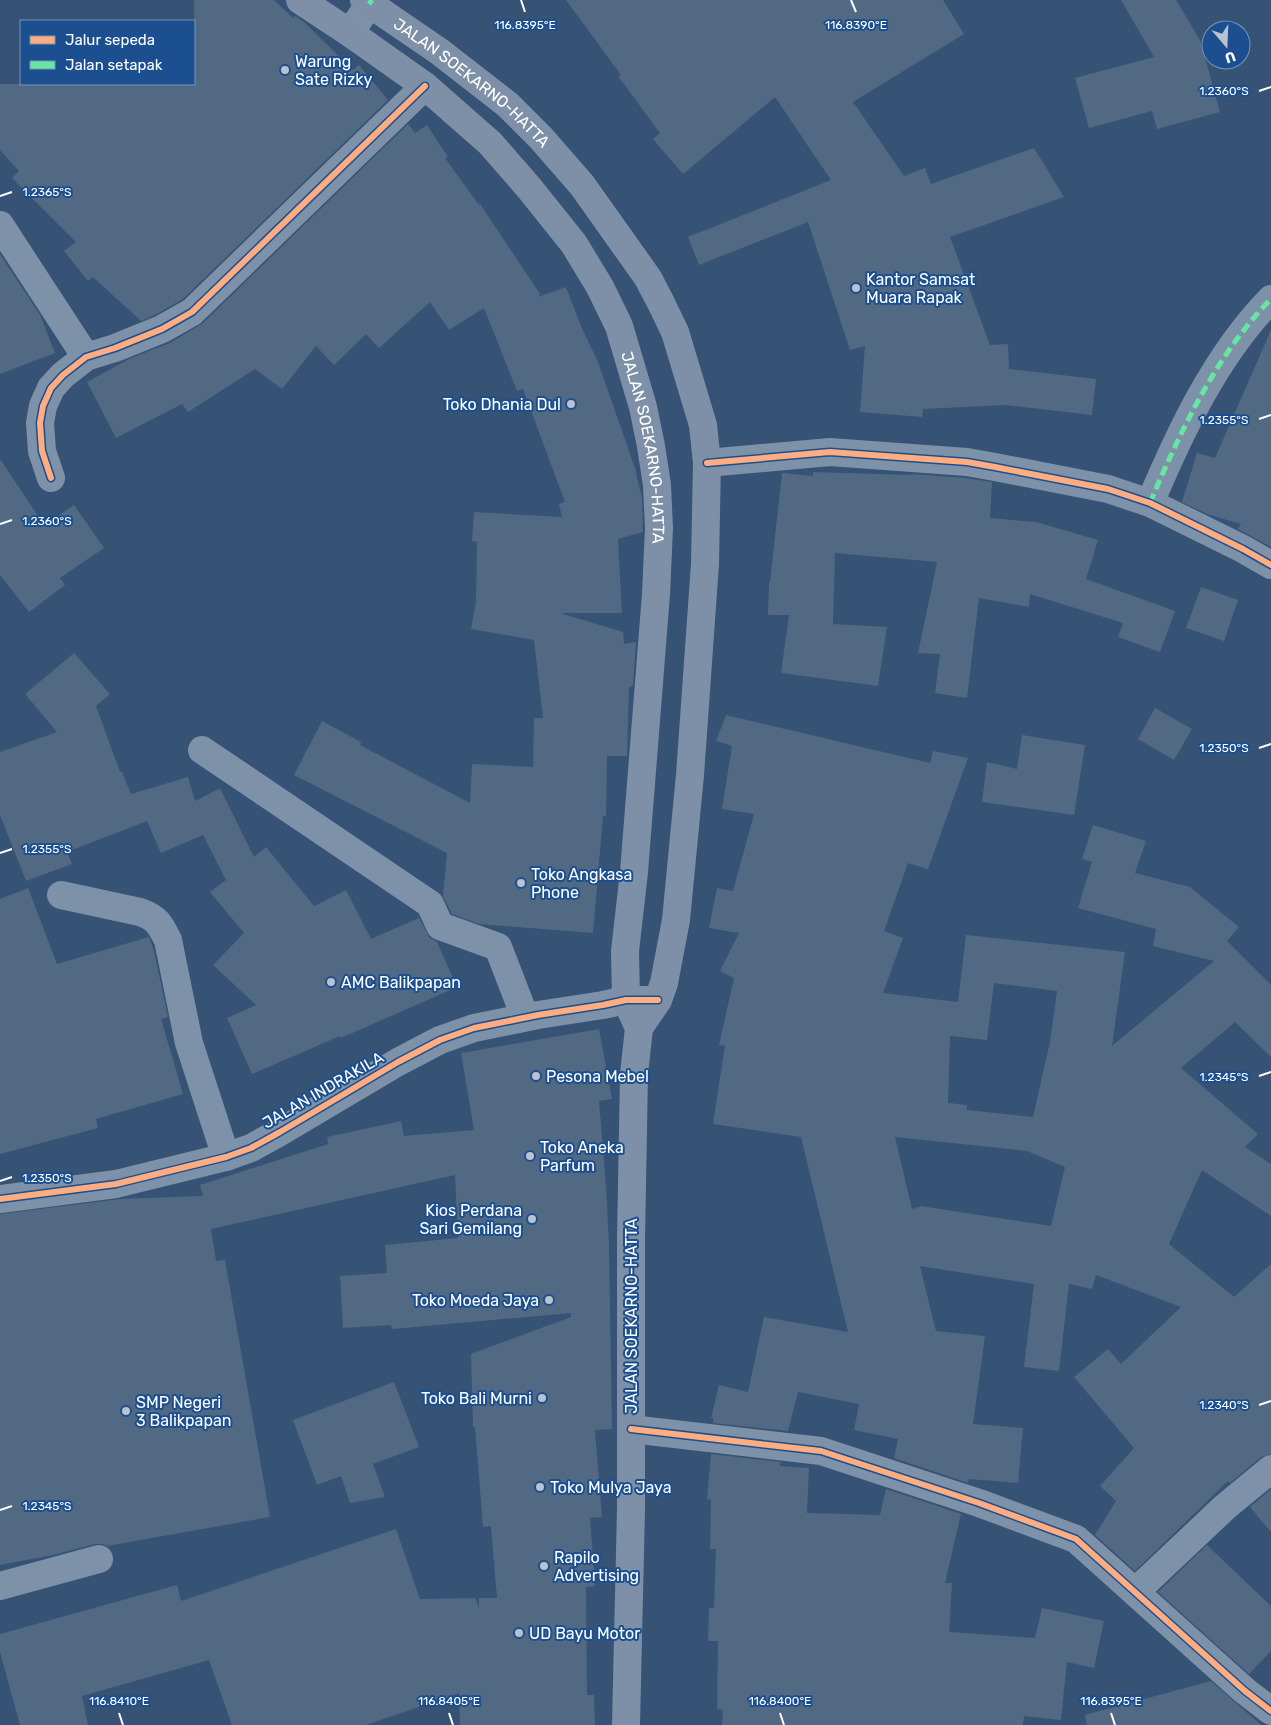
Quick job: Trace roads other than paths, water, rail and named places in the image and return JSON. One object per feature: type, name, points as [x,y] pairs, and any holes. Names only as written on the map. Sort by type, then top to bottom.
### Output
[{"type":"highway","name":"JALAN SOEKARNO-HATTA","points":[[300,0],[425,86],[490,143],[574,244],[600,287],[619,326],[643,407],[658,485],[659,528],[656,594],[636,852],[625,951],[626,1000],[639,1028]]},
{"type":"highway","name":"JALAN SOEKARNO-HATTA","points":[[368,1],[440,52],[508,105],[582,185],[648,278],[675,332],[703,425],[708,464],[705,564],[683,858],[676,920],[664,983],[658,1000],[639,1028],[634,1083],[630,1249],[631,1509],[626,1725]]},
{"type":"street","points":[[350,33],[368,1]]},
{"type":"street","points":[[51,478],[42,451],[40,423],[43,406],[51,388],[62,375],[86,357],[116,348],[162,329],[192,312],[425,86]]},
{"type":"street","points":[[0,225],[86,357]]},
{"type":"street","points":[[1150,504],[1183,427],[1217,369],[1248,325],[1271,299]]},
{"type":"street","points":[[708,464],[830,452],[967,462],[1108,489],[1150,504],[1243,549],[1271,565]]},
{"type":"street","points":[[202,750],[430,904],[440,926],[498,947],[524,1017]]},
{"type":"street","points":[[60,895],[140,912],[153,917],[160,924],[168,940],[189,1043],[226,1158]]},
{"type":"street","name":"JALAN INDRAKILA","points":[[0,1199],[116,1184],[226,1158],[251,1148],[280,1132],[398,1062],[440,1040],[474,1028],[524,1017],[626,1000],[658,1000]]},
{"type":"street","points":[[630,1429],[821,1451],[1076,1539],[1245,1691],[1271,1711]]},
{"type":"street","points":[[1135,1592],[1225,1507],[1271,1469]]},
{"type":"street","points":[[0,1586],[99,1559]]},
{"type":"place","name":"Warung Sate Rizky","points":[[285,70]]},
{"type":"place","name":"Kantor Samsat Muara Rapak","points":[[856,288]]},
{"type":"place","name":"Toko Dhania Dul","points":[[571,404]]},
{"type":"place","name":"Toko Angkasa Phone","points":[[521,883]]},
{"type":"place","name":"AMC Balikpapan","points":[[331,982]]},
{"type":"place","name":"Pesona Mebel","points":[[536,1076]]},
{"type":"place","name":"Toko Aneka Parfum","points":[[530,1156]]},
{"type":"place","name":"Kios Perdana Sari Gemilang","points":[[532,1219]]},
{"type":"place","name":"Toko Moeda Jaya","points":[[549,1300]]},
{"type":"place","name":"Toko Bali Murni","points":[[542,1398]]},
{"type":"place","name":"SMP Negeri 3 Balikpapan","points":[[126,1411]]},
{"type":"place","name":"Toko Mulya Jaya","points":[[540,1487]]},
{"type":"place","name":"Rapilo Advertising","points":[[544,1566]]},
{"type":"place","name":"UD Bayu Motor","points":[[519,1633]]}]
